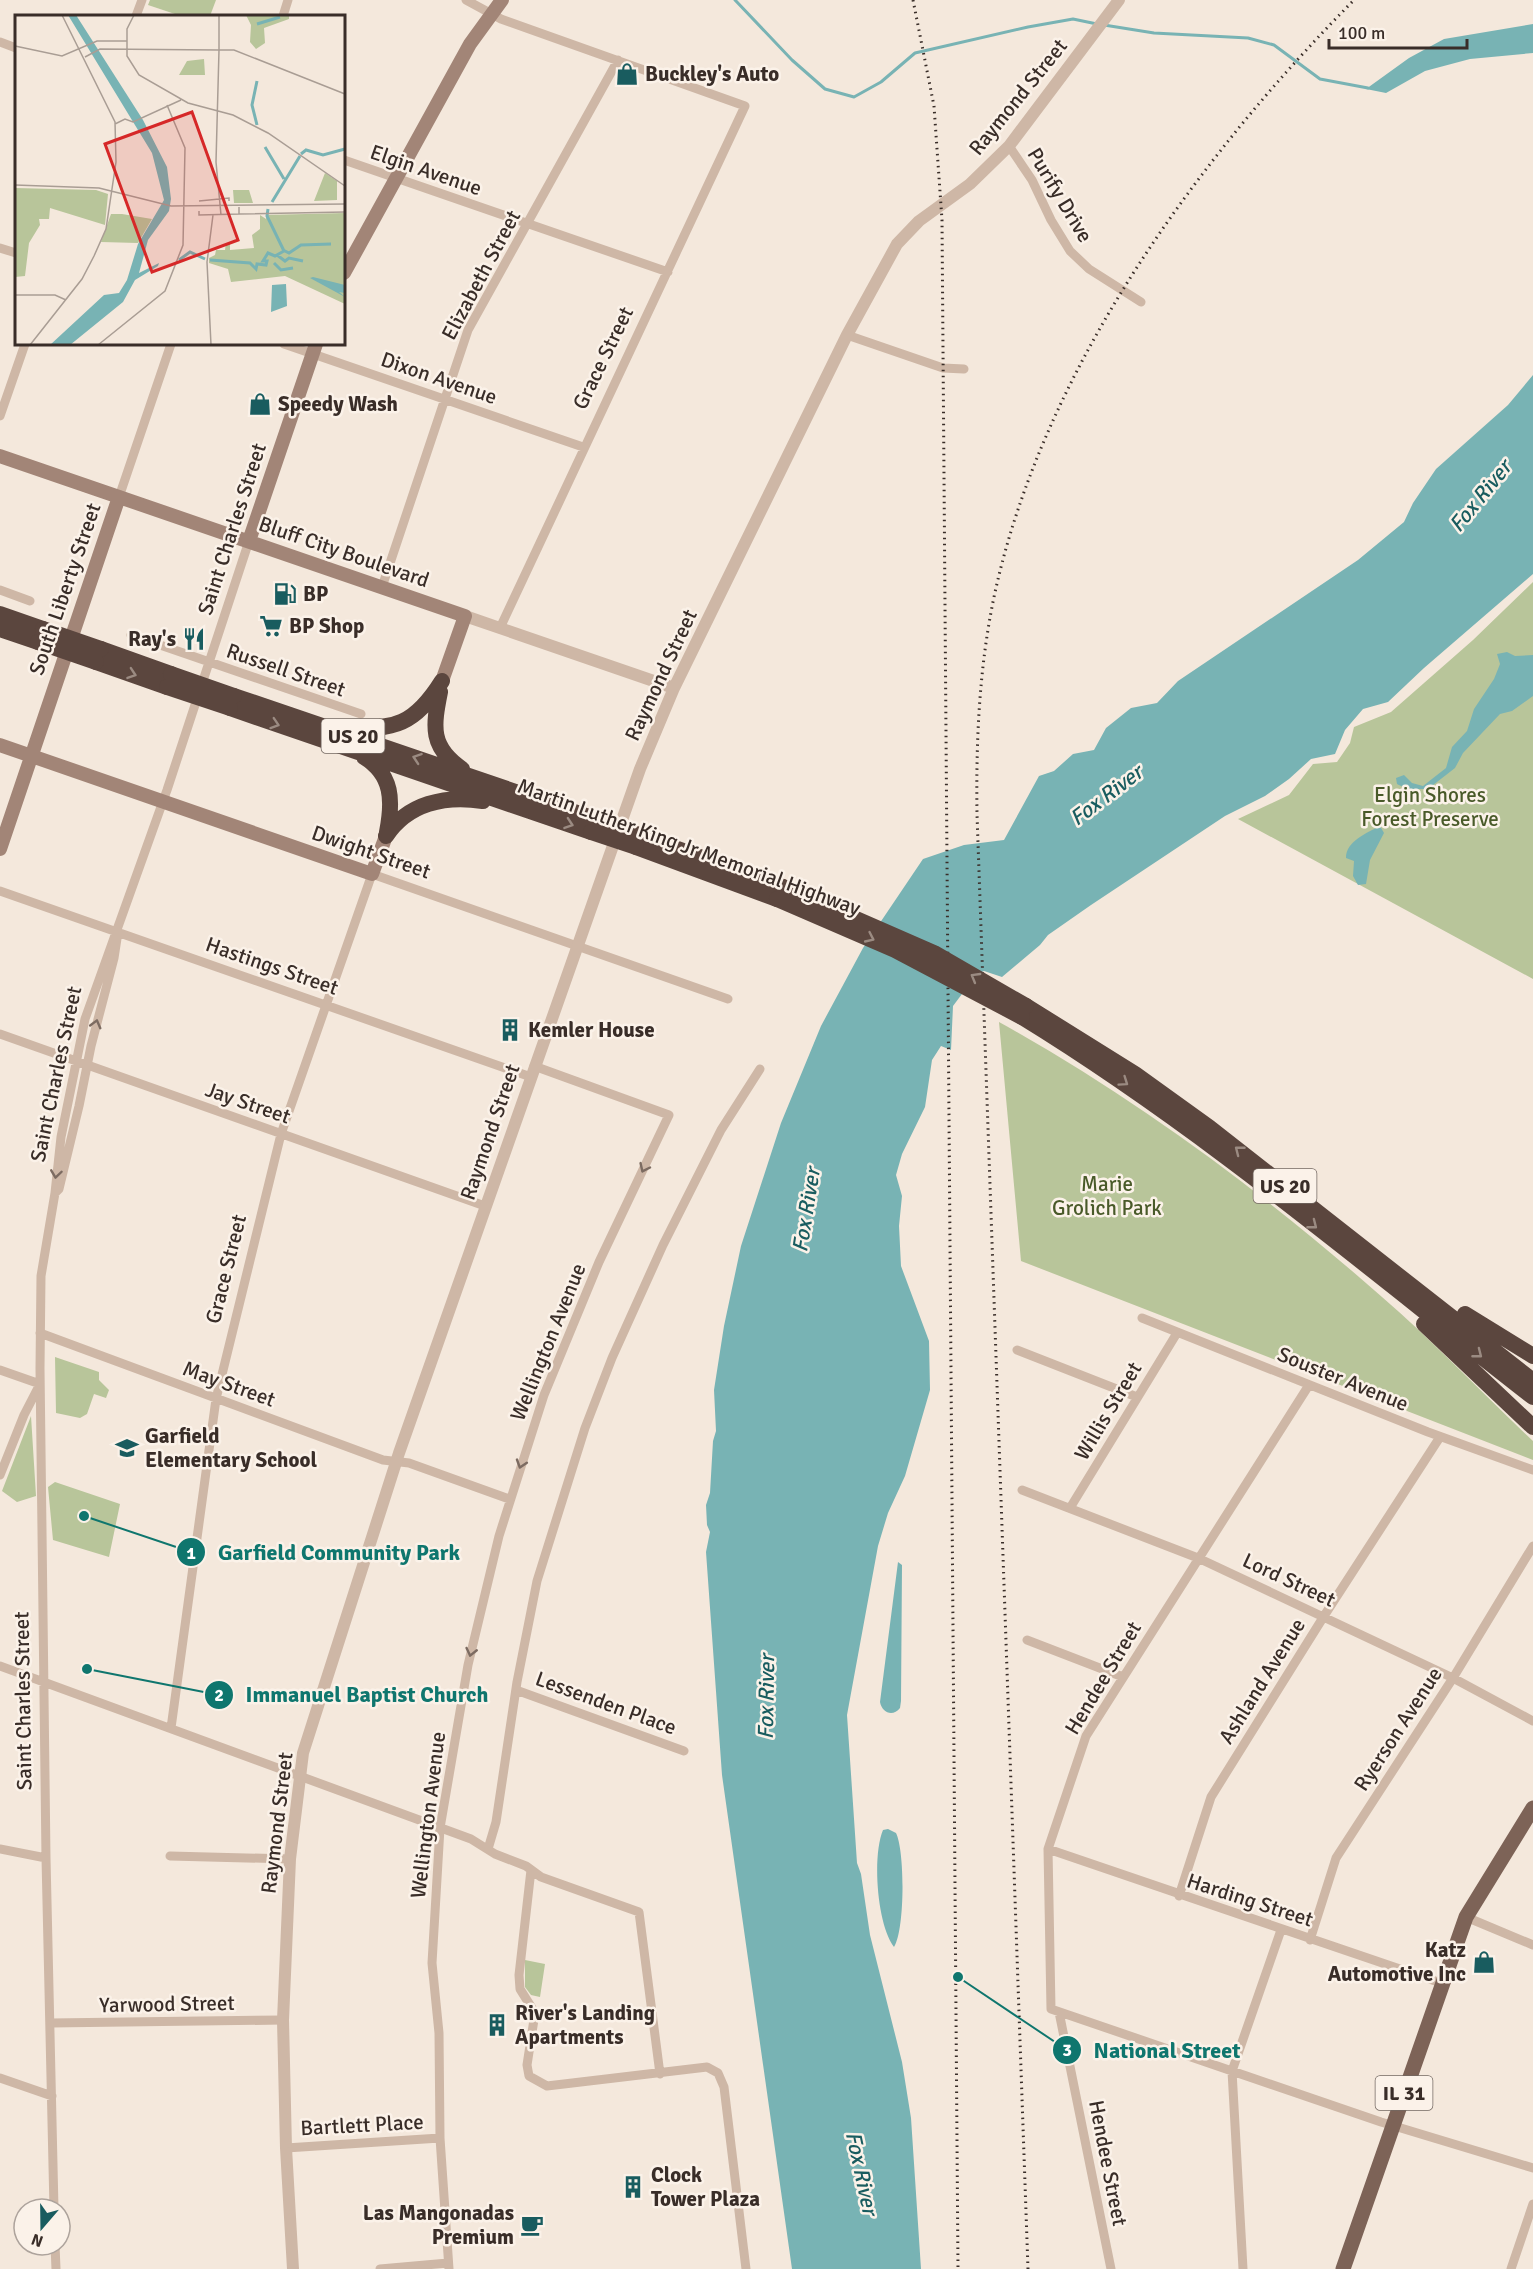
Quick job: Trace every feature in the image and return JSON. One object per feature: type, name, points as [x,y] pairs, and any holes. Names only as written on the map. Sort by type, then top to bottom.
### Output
[{"type":"highway","name":"Martin Luther King Jr Memorial Highway","points":[[0,614],[41,636],[232,702],[350,749],[517,806],[595,826]]},
{"type":"highway","name":"Martin Luther King Jr Memorial Highway","points":[[0,629],[41,636]]},
{"type":"highway","points":[[306,719],[358,728],[390,726],[409,720],[426,706],[442,681]]},
{"type":"highway","points":[[442,681],[435,717],[438,746],[450,761],[472,777]]},
{"type":"highway","name":"Martin Luther King Jr Memorial Highway","points":[[232,702],[306,719],[472,777],[595,826],[780,893],[1024,1011],[1135,1074],[1210,1128],[1533,1381]]},
{"type":"highway","points":[[350,749],[369,761],[383,774],[390,787],[392,802],[386,836]]},
{"type":"highway","points":[[386,836],[397,820],[417,807],[436,801],[473,799],[517,806]]},
{"type":"highway","name":"Martin Luther King Jr Memorial Highway","points":[[1024,1011],[1159,1106],[1533,1397]]},
{"type":"highway","points":[[1343,1232],[1483,1327],[1533,1356]]},
{"type":"highway","points":[[1349,1254],[1533,1427]]},
{"type":"main road","points":[[345,271],[470,44],[502,0]]},
{"type":"main road","name":"Saint Charles Street","points":[[249,541],[314,348]]},
{"type":"main road","name":"Bluff City Boulevard","points":[[0,456],[465,616]]},
{"type":"main road","name":"South Liberty Street","points":[[0,849],[119,497]]},
{"type":"main road","points":[[442,681],[465,616]]},
{"type":"main road","name":"Dwight Street","points":[[0,745],[372,874]]},
{"type":"main road","name":"Grace Street","points":[[372,874],[386,836]]},
{"type":"main road","name":"IL 31","points":[[1343,2269],[1441,1983],[1466,1917],[1533,1808]]},
{"type":"street","points":[[136,15],[142,0]]},
{"type":"street","points":[[283,15],[288,0]]},
{"type":"street","points":[[466,0],[501,19],[618,60]]},
{"type":"street","name":"Raymond Street","points":[[293,2269],[286,2148],[283,2020],[290,1859],[299,1776],[312,1723],[396,1463],[640,769],[674,688],[847,335],[897,244],[907,232],[970,184],[1009,146],[1119,0]]},
{"type":"street","points":[[0,42],[15,48]]},
{"type":"street","name":"Grace Street","points":[[500,628],[745,106],[618,60]]},
{"type":"street","name":"Elizabeth Street","points":[[382,587],[468,330],[618,60]]},
{"type":"street","name":"Purify Drive","points":[[1009,146],[1032,180],[1051,220],[1070,251],[1089,269],[1141,302]]},
{"type":"street","name":"Elgin Avenue","points":[[345,160],[668,272]]},
{"type":"street","points":[[0,248],[15,253]]},
{"type":"street","points":[[847,335],[943,368],[964,369]]},
{"type":"street","points":[[0,416],[25,345]]},
{"type":"street","name":"South Liberty Street","points":[[119,497],[171,345]]},
{"type":"street","name":"Dixon Avenue","points":[[292,345],[314,348],[444,399],[583,447]]},
{"type":"street","name":"Saint Charles Street","points":[[54,2197],[46,1858],[40,1384],[41,1276],[55,1193],[59,1189],[77,1116],[82,1063],[114,958],[118,932],[249,541]]},
{"type":"street","points":[[0,590],[30,601]]},
{"type":"street","name":"Bluff City Boulevard","points":[[465,616],[674,688]]},
{"type":"street","name":"Russell Street","points":[[131,635],[361,714]]},
{"type":"street","name":"Grace Street","points":[[171,1728],[216,1399],[281,1134],[372,874]]},
{"type":"street","name":"Dwight Street","points":[[372,874],[728,999]]},
{"type":"street","name":"Hastings Street","points":[[0,891],[326,1004],[669,1115]]},
{"type":"street","name":"Jay Street","points":[[0,1034],[485,1206]]},
{"type":"street","points":[[488,1849],[496,1822],[516,1690],[539,1574],[563,1492],[599,1391],[668,1235],[721,1130],[760,1069]]},
{"type":"street","name":"Wellington Avenue","points":[[449,2266],[440,2138],[439,2033],[432,1963],[440,1828],[468,1665],[509,1500],[557,1359],[669,1115]]},
{"type":"street","name":"Souster Avenue","points":[[1142,1318],[1440,1437],[1533,1470]]},
{"type":"street","name":"May Street","points":[[40,1333],[216,1399],[396,1463],[409,1463],[509,1500]]},
{"type":"street","name":"Willis Street","points":[[1070,1508],[1177,1333]]},
{"type":"street","points":[[1017,1350],[1137,1397]]},
{"type":"street","points":[[0,1370],[40,1384],[24,1415],[0,1475]]},
{"type":"street","name":"Hendee Street","points":[[1111,2269],[1059,2012],[1051,2009],[1048,1849],[1086,1736],[1309,1385]]},
{"type":"street","name":"Ashland Avenue","points":[[1179,1896],[1211,1797],[1324,1616],[1440,1437]]},
{"type":"street","name":"Lord Street","points":[[1022,1490],[1198,1558],[1453,1678],[1533,1721]]},
{"type":"street","name":"Ryerson Avenue","points":[[1310,1940],[1336,1858],[1453,1678],[1533,1546]]},
{"type":"street","points":[[1027,1640],[1123,1677]]},
{"type":"street","points":[[0,1666],[471,1839],[541,1877],[639,1912],[660,2074]]},
{"type":"street","name":"Lessenden Place","points":[[516,1690],[684,1751]]},
{"type":"street","points":[[0,1849],[46,1858]]},
{"type":"street","name":"Harding Street","points":[[1048,1849],[1179,1896],[1441,1983]]},
{"type":"street","points":[[170,1856],[290,1859]]},
{"type":"street","points":[[531,1870],[519,1975],[520,1989],[535,2013],[527,2065],[529,2076],[547,2086],[707,2067],[718,2073],[724,2087],[746,2269]]},
{"type":"street","points":[[1466,1917],[1533,1944]]},
{"type":"street","points":[[1243,2269],[1232,2071],[1281,1929]]},
{"type":"street","points":[[1059,2012],[1393,2126],[1533,2168]]},
{"type":"street","name":"Yarwood Street","points":[[51,2023],[283,2020]]},
{"type":"street","points":[[0,2078],[52,2096]]},
{"type":"street","name":"Bartlett Place","points":[[286,2148],[440,2138]]},
{"type":"street","points":[[1511,2269],[1533,2204]]},
{"type":"street","points":[[380,2269],[449,2266]]},
{"type":"green space","points":[[150,0],[216,0],[210,15],[178,15],[148,5]]},
{"type":"green space","name":"Elgin Shores Forest Preserve","points":[[1533,582],[1533,979],[1238,819],[1289,795],[1313,764],[1337,762],[1350,743],[1354,727],[1391,712],[1473,640]]},
{"type":"green space","name":"Marie Grolich Park","points":[[999,1022],[1150,1115],[1292,1221],[1401,1314],[1533,1441],[1533,1460],[1021,1261]]},
{"type":"green space","points":[[55,1357],[99,1372],[99,1380],[109,1390],[106,1398],[94,1394],[87,1414],[80,1418],[56,1413]]},
{"type":"green space","points":[[31,1416],[36,1496],[17,1502],[2,1491]]},
{"type":"green space","points":[[55,1482],[120,1504],[109,1557],[53,1540],[48,1487]]},
{"type":"green space","points":[[525,1960],[545,1964],[540,1997],[531,1995],[525,1987]]},
{"type":"water","points":[[1533,24],[1533,53],[1470,59],[1425,71],[1386,93],[1366,89],[1409,58],[1444,39]]},
{"type":"water","name":"Fox River","points":[[1533,375],[1533,574],[1388,702],[1363,709],[1345,730],[1335,754],[1311,759],[1265,796],[1225,816],[1091,905],[1048,935],[1040,945],[1002,977],[984,971],[977,974],[953,1006],[951,1050],[941,1046],[932,1060],[925,1107],[902,1154],[896,1175],[902,1196],[899,1226],[901,1266],[929,1341],[930,1390],[905,1476],[888,1513],[878,1546],[847,1715],[857,1863],[861,1874],[870,1935],[902,2062],[911,2118],[921,2269],[792,2269],[722,1775],[706,1552],[710,1532],[707,1525],[706,1505],[710,1493],[713,1441],[716,1431],[714,1390],[724,1326],[741,1246],[781,1123],[821,1026],[863,948],[923,859],[964,845],[1004,840],[1039,776],[1054,771],[1073,754],[1094,750],[1106,728],[1131,708],[1157,703],[1178,681],[1358,560],[1404,522],[1413,503],[1436,469],[1508,405]]},
{"type":"water","points":[[1507,652],[1515,656],[1533,655],[1533,696],[1512,711],[1500,714],[1463,753],[1455,768],[1428,789],[1407,789],[1397,784],[1396,778],[1404,775],[1412,783],[1423,786],[1446,768],[1452,747],[1467,731],[1474,709],[1494,679],[1500,664],[1497,654]]},
{"type":"water","points":[[1380,826],[1384,833],[1370,860],[1366,884],[1358,885],[1353,876],[1354,861],[1346,858],[1347,852],[1358,838]]},
{"type":"water","points":[[898,1562],[902,1565],[901,1701],[900,1708],[891,1713],[883,1709],[880,1702]]},
{"type":"water","points":[[888,1829],[896,1833],[899,1842],[903,1890],[898,1938],[894,1947],[888,1937],[880,1907],[877,1873],[883,1830]]},
{"type":"waterway","points":[[735,0],[792,60],[825,89],[854,97],[881,82],[915,53],[1073,19],[1097,24]]},
{"type":"waterway","points":[[1104,25],[1154,33],[1248,38],[1274,45],[1320,79],[1368,88]]},
{"type":"railway","points":[[913,0],[934,106],[942,220],[958,2269]]},
{"type":"railway","points":[[1028,2269],[977,814],[978,732],[985,651],[994,597],[1017,513],[1048,431],[1087,352],[1132,274],[1183,200],[1237,130],[1354,0]]},
{"type":"place","name":"Buckley's Auto","points":[[627,74]]},
{"type":"place","name":"Speedy Wash","points":[[260,404]]},
{"type":"place","name":"BP","points":[[285,594]]},
{"type":"place","name":"BP Shop","points":[[271,626]]},
{"type":"place","name":"Ray's","points":[[194,639]]},
{"type":"place","name":"Kemler House","points":[[510,1030]]},
{"type":"place","name":"Garfield Elementary School","points":[[127,1448]]},
{"type":"place","name":"Garfield Community Park","points":[[84,1516]]},
{"type":"place","name":"Immanuel Baptist Church","points":[[87,1669]]},
{"type":"place","name":"Katz Automotive Inc","points":[[1484,1962]]},
{"type":"place","name":"National Street","points":[[958,1977]]},
{"type":"place","name":"River's Landing Apartments","points":[[497,2025]]},
{"type":"place","name":"Clock Tower Plaza","points":[[633,2187]]},
{"type":"place","name":"Las Mangonadas Premium","points":[[532,2225]]}]
